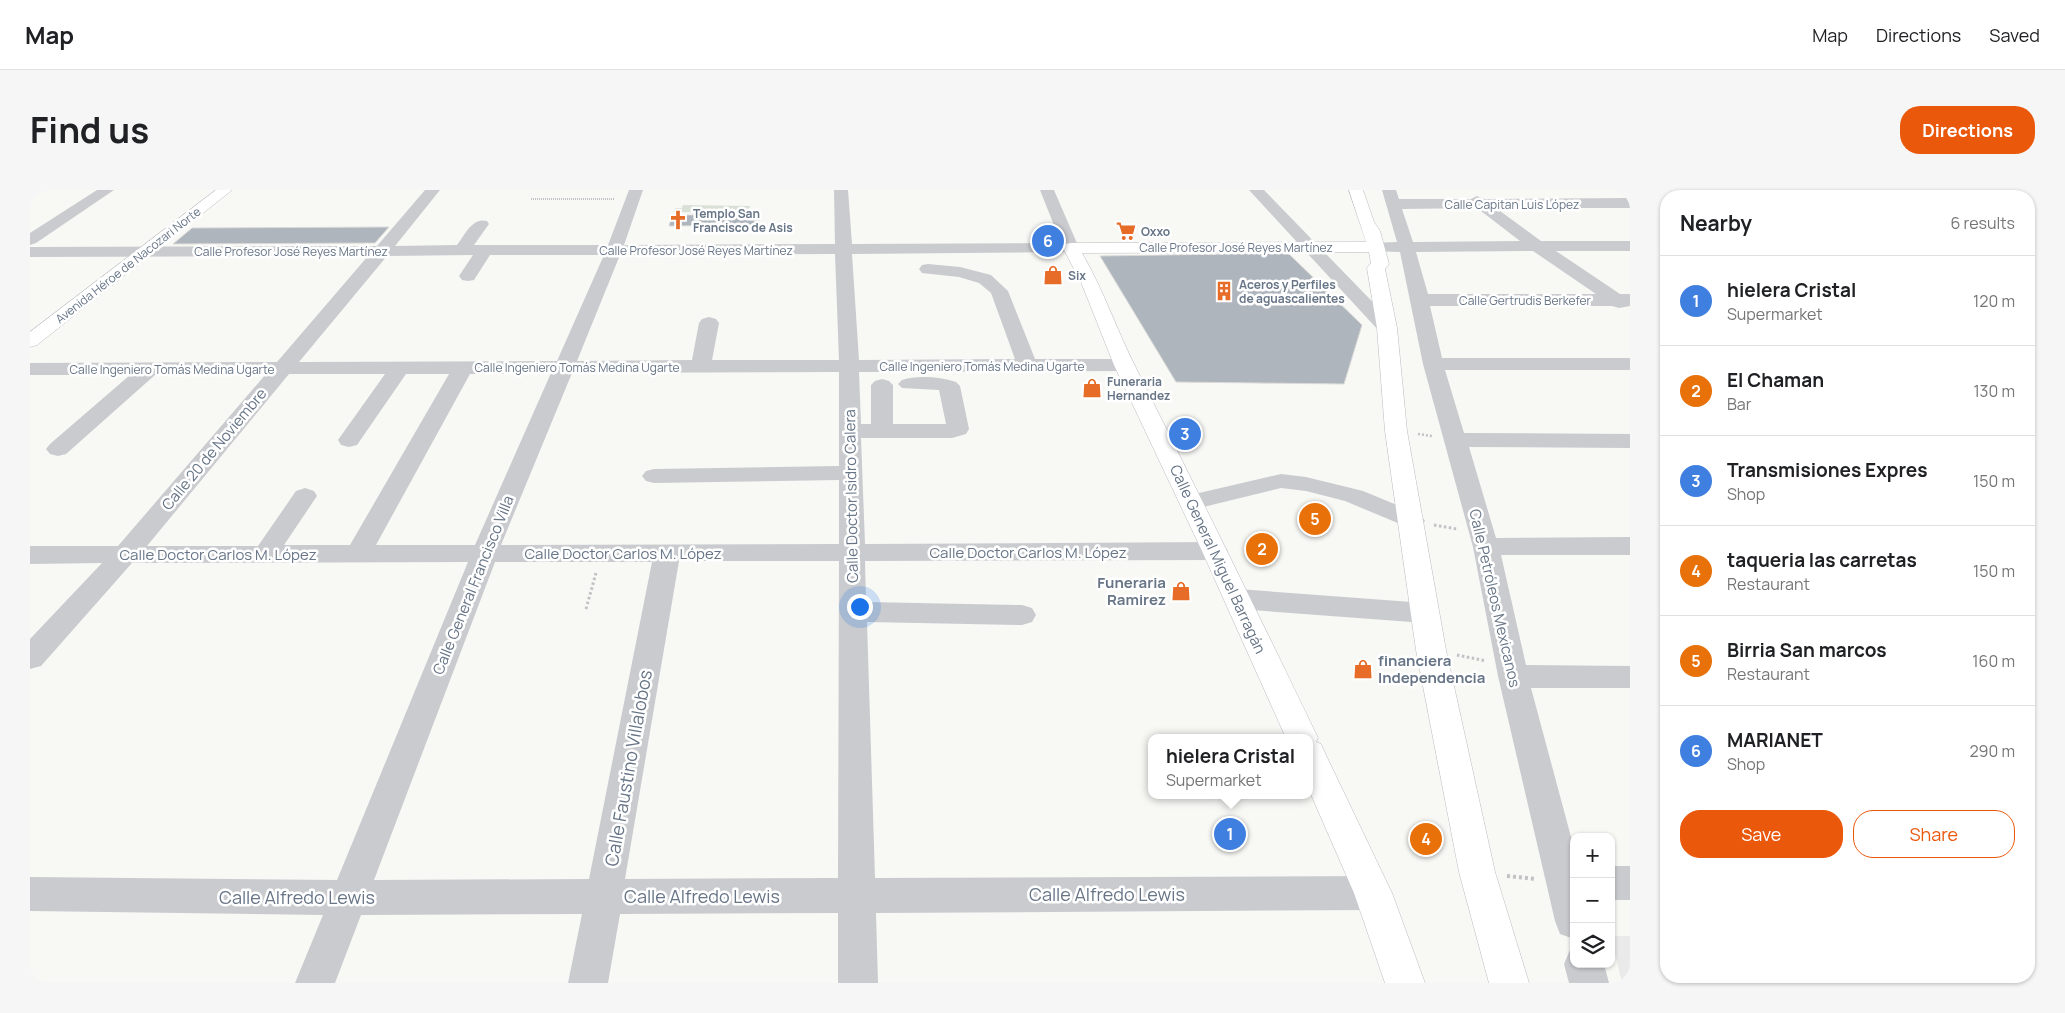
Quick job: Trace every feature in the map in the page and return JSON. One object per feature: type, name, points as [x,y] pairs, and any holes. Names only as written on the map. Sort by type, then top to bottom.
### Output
[{"type":"main road","name":"Avenida Héroe de Nacozari Norte","points":[[30,324],[207,190]]},
{"type":"main road","name":"Avenida Héroe de Nacozari Norte","points":[[30,341],[225,190]]},
{"type":"main road","points":[[1356,190],[1366,222],[1360,229],[1371,254],[1388,328],[1396,431],[1412,521],[1431,650],[1477,872],[1509,983]]},
{"type":"main road","name":"Calle Profesor José Reyes Martínez","points":[[1071,248],[1310,247],[1371,254]]},
{"type":"main road","name":"Calle General Miguel Barragán","points":[[1071,248],[1090,282],[1124,365],[1192,502],[1300,734]]},
{"type":"main road","points":[[1313,762],[1373,893],[1405,983]]},
{"type":"street","points":[[30,240],[107,190]]},
{"type":"street","name":"Calle 20 de Noviembre","points":[[30,658],[124,555],[433,190]]},
{"type":"street","name":"Calle Doctor Isidro Calera","points":[[841,190],[849,376],[858,983]]},
{"type":"street","name":"Calle General Miguel Barragán","points":[[1046,190],[1071,248]]},
{"type":"street","points":[[1256,190],[1388,328]]},
{"type":"street","points":[[1461,190],[1538,247],[1625,304]]},
{"type":"street","name":"Calle General Francisco Villa","points":[[316,983],[484,555],[614,250],[635,195]]},
{"type":"street","name":"Calle Capitan Luis López","points":[[1391,197],[1481,204],[1630,204]]},
{"type":"street","name":"Calle Petróleos Mexicanos","points":[[1391,197],[1407,248],[1433,364],[1484,540],[1512,671],[1569,883]]},
{"type":"street","points":[[39,216],[68,215]]},
{"type":"street","points":[[1503,221],[1530,221]]},
{"type":"street","points":[[462,250],[481,224]]},
{"type":"street","name":"Calle Profesor José Reyes Martínez","points":[[1371,254],[1407,248],[1630,246]]},
{"type":"street","name":"Calle Profesor José Reyes Martínez","points":[[30,252],[1071,248]]},
{"type":"street","points":[[468,276],[485,250]]},
{"type":"street","points":[[928,269],[960,272],[985,279],[999,291],[1028,366]]},
{"type":"street","name":"Calle Gertrudis Berkefer","points":[[1420,300],[1625,304]]},
{"type":"street","points":[[701,366],[710,323]]},
{"type":"street","points":[[1433,364],[1630,364]]},
{"type":"street","name":"Calle Ingeniero Tomás Medina Ugarte","points":[[30,369],[701,366],[849,376],[1028,366],[1124,365]]},
{"type":"street","points":[[358,554],[463,367]]},
{"type":"street","points":[[349,440],[400,368]]},
{"type":"street","points":[[58,449],[149,369]]},
{"type":"street","points":[[849,376],[882,384],[942,384],[949,386],[958,429],[952,431],[850,431]]},
{"type":"street","points":[[882,384],[882,431]]},
{"type":"street","points":[[1455,440],[1630,441]]},
{"type":"street","points":[[654,476],[850,473]]},
{"type":"street","points":[[1192,502],[1281,481],[1306,484],[1354,496],[1412,521]]},
{"type":"street","points":[[266,554],[305,496]]},
{"type":"street","points":[[1484,540],[1630,546]]},
{"type":"street","name":"Calle Doctor Carlos M. López","points":[[30,555],[484,555],[1215,551]]},
{"type":"street","name":"Calle Faustino Villalobos","points":[[588,983],[667,553]]},
{"type":"street","points":[[1238,599],[1425,613]]},
{"type":"street","points":[[853,612],[1022,615]]},
{"type":"street","points":[[1512,671],[1630,677]]},
{"type":"street","points":[[1615,883],[1630,883]]},
{"type":"street","name":"Calle Alfredo Lewis","points":[[30,894],[350,898],[1373,893]]},
{"type":"street","points":[[1585,968],[1589,983]]},
{"type":"path","points":[[532,199],[635,195]]},
{"type":"path","points":[[1396,431],[1455,440]]},
{"type":"path","points":[[1412,521],[1484,540]]},
{"type":"path","points":[[586,609],[601,553]]},
{"type":"path","points":[[1431,650],[1512,671]]},
{"type":"path","points":[[1477,872],[1569,883]]},
{"type":"shaded area","points":[[683,205],[750,206],[748,213],[673,212],[675,208],[682,208]]},
{"type":"shaded area","points":[[1615,936],[1630,936],[1630,983],[1622,983],[1615,953]]},
{"type":"building","points":[[672,215],[760,215],[759,225],[669,226]]},
{"type":"building","points":[[389,227],[375,243],[173,244],[192,228]]},
{"type":"building","name":"Aceros y Perfiles de aguascalientes","points":[[1288,253],[1362,325],[1344,384],[1176,382],[1100,256]]},
{"type":"place","name":"Templo San Francisco de Asis","points":[[678,220]]},
{"type":"place","name":"Oxxo","points":[[1126,231]]},
{"type":"place","name":"MARIANET","points":[[1048,241]]},
{"type":"place","name":"Six","points":[[1053,275]]},
{"type":"place","name":"Aceros y Perfiles de aguascalientes","points":[[1224,291]]},
{"type":"place","name":"Funeraria Hernandez","points":[[1092,388]]},
{"type":"place","name":"Transmisiones Expres","points":[[1185,434]]},
{"type":"place","name":"Birria San marcos","points":[[1315,519]]},
{"type":"place","name":"El Chaman","points":[[1262,549]]},
{"type":"place","name":"Funeraria Ramirez","points":[[1181,591]]},
{"type":"place","name":"financiera Independencia","points":[[1363,669]]},
{"type":"place","name":"hielera Cristal","points":[[1230,834]]},
{"type":"place","name":"taqueria las carretas","points":[[1426,839]]}]
